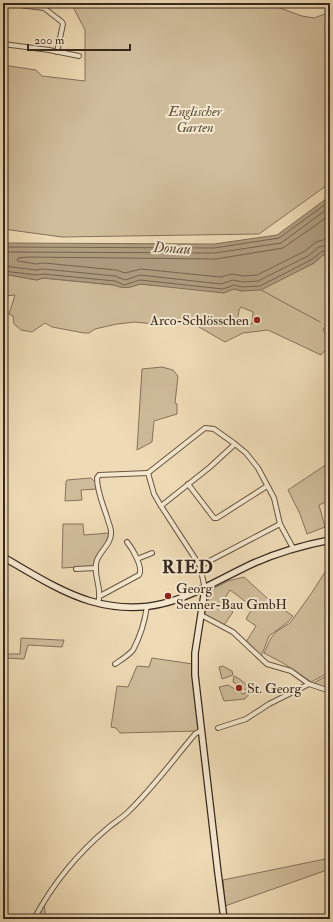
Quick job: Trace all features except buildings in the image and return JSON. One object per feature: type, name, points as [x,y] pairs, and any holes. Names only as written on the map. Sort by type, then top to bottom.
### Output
[{"type":"main road","points":[[3,557],[77,596],[98,603],[123,607],[147,606],[175,601],[205,589],[254,563],[292,548],[330,540]]},
{"type":"main road","points":[[205,589],[195,664],[224,919]]},
{"type":"street","points":[[3,3],[44,6],[62,22],[63,24],[57,52]]},
{"type":"street","points":[[3,44],[49,50],[79,56]]},
{"type":"street","points":[[98,603],[100,596],[96,568],[97,559],[110,541],[111,532],[103,506],[97,478],[100,475],[148,473],[205,428],[214,429],[235,444],[246,453],[258,468],[274,498],[280,524],[292,548]]},
{"type":"street","points":[[160,506],[210,467],[235,444]]},
{"type":"street","points":[[148,473],[154,494],[160,506],[200,566],[205,589]]},
{"type":"street","points":[[188,484],[214,518],[217,518],[267,486]]},
{"type":"street","points":[[200,566],[280,524]]},
{"type":"street","points":[[100,596],[139,575],[141,569],[130,545],[127,542]]},
{"type":"street","points":[[137,559],[152,553]]},
{"type":"street","points":[[76,569],[96,568]]},
{"type":"street","points":[[115,664],[132,650],[143,624],[147,606]]},
{"type":"street","points":[[201,614],[234,632],[267,664],[291,671],[309,684],[330,691]]},
{"type":"street","points":[[218,728],[246,719],[269,704],[309,684]]},
{"type":"street","points":[[34,919],[43,902],[70,866],[108,827],[126,814],[145,794],[195,734],[202,730]]},
{"type":"green space","name":"Englischer Garten","points":[[71,3],[278,3],[280,8],[302,16],[314,18],[330,12],[330,183],[259,234],[62,237],[3,229],[3,65],[36,70],[42,76],[85,81],[85,30]]},
{"type":"green space","points":[[330,252],[330,314],[327,315],[330,317],[330,324],[323,329],[330,345],[321,355],[268,330],[243,333],[225,342],[192,323],[171,323],[163,325],[135,322],[117,324],[95,329],[89,333],[84,333],[52,327],[45,323],[32,332],[21,330],[14,324],[13,316],[9,314],[15,295],[5,296],[5,312],[3,315],[3,274],[37,280],[43,278],[121,287],[130,287],[140,284],[229,290],[234,289],[242,291],[292,274],[314,263],[323,255]],"holes":[[[241,307],[253,312],[252,324],[237,323],[239,310]]]},
{"type":"green space","points":[[162,367],[173,370],[178,376],[175,403],[177,404],[177,414],[154,421],[152,442],[137,450],[142,369]]},
{"type":"green space","points":[[330,462],[330,500],[319,505],[325,527],[307,534],[300,514],[288,490]]},
{"type":"green space","points":[[91,478],[96,483],[97,489],[81,490],[82,500],[65,501],[67,480]]},
{"type":"green space","points":[[63,524],[83,524],[84,535],[109,533],[109,539],[95,566],[62,568]]},
{"type":"green space","points":[[330,564],[330,672],[311,682],[283,663],[264,653],[271,638],[277,631],[290,623]]},
{"type":"green space","points":[[244,577],[267,598],[293,616],[288,622],[269,636],[261,657],[246,642],[256,626],[246,619],[253,607],[230,590],[221,604],[233,612],[224,625],[204,614],[211,590],[228,581]]},
{"type":"green space","points":[[21,638],[64,640],[62,647],[28,645],[24,659],[3,658],[3,654],[20,654]]},
{"type":"green space","points":[[152,658],[193,664],[199,727],[197,731],[120,733],[116,728],[111,727],[117,686],[128,687],[137,666],[149,667]]},
{"type":"green space","points":[[223,666],[232,671],[233,675],[222,679],[219,667]]},
{"type":"green space","points":[[330,674],[330,690],[312,684]]},
{"type":"green space","points":[[234,676],[241,680],[251,690],[250,693],[245,699],[224,701],[219,687],[228,685],[243,694],[247,692],[233,682]]},
{"type":"green space","points":[[330,858],[330,869],[225,906],[223,880]]},
{"type":"green space","points":[[44,904],[46,919],[35,919]]},
{"type":"water","name":"Donau","points":[[330,196],[330,252],[323,255],[314,263],[261,290],[242,291],[234,289],[224,293],[140,284],[130,287],[121,287],[43,278],[37,280],[3,274],[3,243],[214,244],[277,235]]},
{"type":"waterway","points":[[261,290],[320,322]]},
{"type":"place","name":"Arco-Schlösschen","points":[[257,320]]},
{"type":"place","name":"Georg Senner-Bau GmbH","points":[[168,596]]},
{"type":"place","name":"St. Georg","points":[[239,688]]},
{"type":"district","name":"RIED","points":[[188,567]]}]
